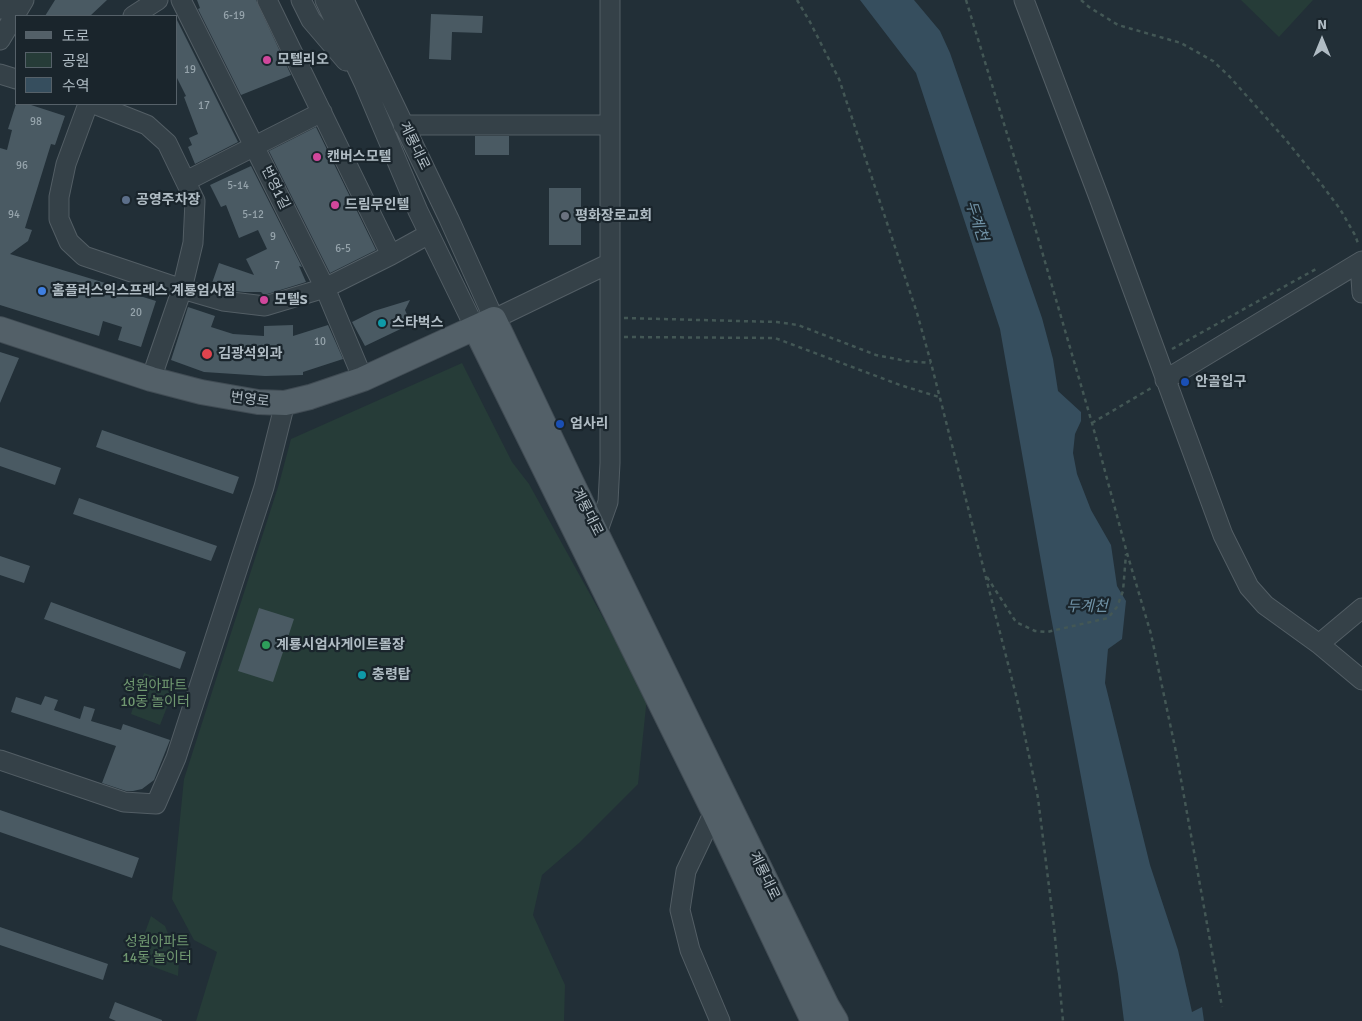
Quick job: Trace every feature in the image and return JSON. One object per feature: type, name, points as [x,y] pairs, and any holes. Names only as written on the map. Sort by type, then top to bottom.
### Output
[{"type":"main road","name":"번영로","points":[[0,329],[151,379],[211,394],[258,402],[285,403],[310,397],[363,379],[484,324]]},
{"type":"main road","name":"계룡대로","points":[[484,324],[597,533],[836,1021]]},
{"type":"main road","name":"계룡대로","points":[[484,324],[734,858],[813,1021]]},
{"type":"street","points":[[0,9],[5,0]]},
{"type":"street","points":[[0,40],[24,0]]},
{"type":"street","points":[[136,15],[158,0]]},
{"type":"street","name":"번영1길","points":[[181,0],[325,288],[363,379]]},
{"type":"street","points":[[267,0],[392,255]]},
{"type":"street","points":[[301,0],[311,20],[364,83]]},
{"type":"street","name":"계룡대로","points":[[324,0],[364,83],[429,234],[484,324]]},
{"type":"street","name":"계룡대로","points":[[344,0],[449,219],[484,324]]},
{"type":"street","points":[[597,533],[608,502],[610,463],[610,0]]},
{"type":"street","points":[[1024,0],[1224,535],[1249,587],[1265,605],[1319,644],[1362,680]]},
{"type":"street","points":[[0,74],[15,79]]},
{"type":"street","points":[[88,105],[66,164],[59,197],[59,219],[68,242],[84,256],[223,301],[265,306],[325,288],[392,255],[429,234]]},
{"type":"street","points":[[97,105],[147,125],[167,143],[195,202],[193,243],[182,289],[151,379]]},
{"type":"street","points":[[186,181],[322,112]]},
{"type":"street","points":[[403,126],[610,125]]},
{"type":"street","points":[[1166,380],[1360,256],[1362,292]]},
{"type":"street","points":[[484,324],[610,263]]},
{"type":"street","points":[[0,760],[124,802],[156,804],[176,758],[259,504],[285,403]]},
{"type":"street","points":[[1319,644],[1362,608]]},
{"type":"street","points":[[714,812],[686,871],[680,910],[690,950],[720,1021]]},
{"type":"street","points":[[694,852],[707,847],[717,846],[734,858]]},
{"type":"path","points":[[797,0],[838,79],[917,314],[940,397],[1017,699],[1038,798],[1054,927],[1063,1021]]},
{"type":"path","points":[[966,0],[1092,423],[1126,553],[1151,634],[1174,743],[1222,1007]]},
{"type":"path","points":[[1081,0],[1088,7],[1118,25],[1181,43],[1212,61],[1229,76],[1286,140],[1340,208],[1355,235],[1360,256]]},
{"type":"path","points":[[1157,357],[1316,269]]},
{"type":"path","points":[[610,317],[777,322],[798,326],[876,355],[906,361],[931,363]]},
{"type":"path","points":[[611,337],[776,338],[900,385],[940,397]]},
{"type":"path","points":[[1092,423],[1166,380]]},
{"type":"path","points":[[985,574],[1016,622],[1035,631],[1047,632],[1108,618],[1117,607],[1123,591],[1126,553]]},
{"type":"green space","points":[[1241,0],[1313,0],[1279,37]]},
{"type":"green space","points":[[462,363],[512,462],[529,484],[647,697],[638,784],[579,843],[542,875],[533,915],[565,985],[564,1021],[196,1021],[217,952],[194,940],[172,899],[184,779],[279,484],[291,439]]},
{"type":"green space","name":"성원아파트 10동 놀이터","points":[[144,673],[176,684],[160,725],[131,714]]},
{"type":"green space","name":"성원아파트 14동 놀이터","points":[[151,916],[165,926],[179,960],[178,976],[135,960]]},
{"type":"water","name":"두계천","points":[[860,0],[914,0],[940,31],[950,53],[1042,318],[1053,359],[1058,391],[1081,412],[1081,421],[1075,434],[1073,453],[1077,474],[1091,510],[1111,545],[1117,586],[1126,601],[1122,639],[1108,649],[1105,683],[1150,865],[1178,950],[1192,1012],[1202,1007],[1204,1021],[1124,1021],[1118,974],[1048,601],[1000,329],[916,73]]},
{"type":"building","points":[[55,0],[107,0],[91,15],[46,15]]},
{"type":"building","points":[[197,0],[256,0],[291,75],[241,95],[198,9],[200,8]]},
{"type":"building","points":[[431,14],[483,16],[482,33],[452,32],[451,60],[429,59]]},
{"type":"building","points":[[178,22],[238,142],[195,164],[188,147],[192,145],[189,138],[198,134],[184,97],[186,96],[178,80]]},
{"type":"building","points":[[16,105],[31,105],[65,116],[55,145],[51,144],[25,228],[32,230],[28,241],[10,254],[115,286],[114,288],[156,301],[141,347],[118,340],[122,327],[103,321],[99,336],[0,305],[0,148],[7,150],[12,130],[8,129]]},
{"type":"building","points":[[316,127],[376,250],[330,273],[269,151]]},
{"type":"building","points":[[475,136],[509,136],[509,155],[475,155]]},
{"type":"building","points":[[251,166],[302,267],[299,266],[306,282],[264,295],[261,292],[225,290],[211,286],[219,263],[254,275],[246,259],[267,249],[258,230],[239,238],[226,205],[221,207],[210,185]]},
{"type":"building","name":"평화장로교회","points":[[549,188],[581,188],[581,245],[549,245]]},
{"type":"building","name":"스타벅스","points":[[410,300],[405,310],[411,324],[365,346],[352,322],[374,311]]},
{"type":"building","points":[[188,307],[215,316],[211,327],[233,334],[264,336],[264,326],[293,325],[293,336],[328,325],[343,359],[303,372],[303,375],[265,376],[204,372],[171,360]]},
{"type":"building","points":[[0,352],[19,358],[0,403]]},
{"type":"building","points":[[102,430],[239,477],[233,494],[96,447]]},
{"type":"building","points":[[0,447],[61,468],[55,485],[0,466]]},
{"type":"building","points":[[79,498],[217,546],[211,561],[73,514]]},
{"type":"building","points":[[0,556],[30,566],[24,583],[0,575]]},
{"type":"building","points":[[51,602],[186,652],[180,669],[44,619]]},
{"type":"building","name":"계룡시엄사게이트볼장","points":[[259,608],[294,619],[273,682],[238,671]]},
{"type":"building","points":[[45,696],[58,700],[54,710],[80,719],[84,706],[95,709],[91,721],[121,730],[123,724],[170,740],[154,780],[142,789],[133,791],[126,791],[102,783],[116,746],[11,712],[16,697],[41,705]]},
{"type":"building","points":[[0,810],[139,858],[132,878],[0,832]]},
{"type":"building","points":[[0,927],[108,964],[103,980],[0,945]]},
{"type":"building","points":[[115,1002],[162,1021],[116,1021],[109,1018]]},
{"type":"place","name":"모텔리오","points":[[267,60]]},
{"type":"place","name":"캔버스모텔","points":[[317,157]]},
{"type":"place","name":"공영주차장","points":[[126,200]]},
{"type":"place","name":"드림무인텔","points":[[335,205]]},
{"type":"place","name":"평화장로교회","points":[[565,216]]},
{"type":"place","name":"홈플러스익스프레스 계룡엄사점","points":[[42,291]]},
{"type":"place","name":"모텔S","points":[[264,300]]},
{"type":"place","name":"스타벅스","points":[[382,323]]},
{"type":"place","name":"김광석외과","points":[[207,354]]},
{"type":"place","name":"안골입구","points":[[1185,382]]},
{"type":"place","name":"엄사리","points":[[560,424]]},
{"type":"place","name":"계룡시엄사게이트볼장","points":[[266,645]]},
{"type":"place","name":"충령탑","points":[[362,675]]}]
